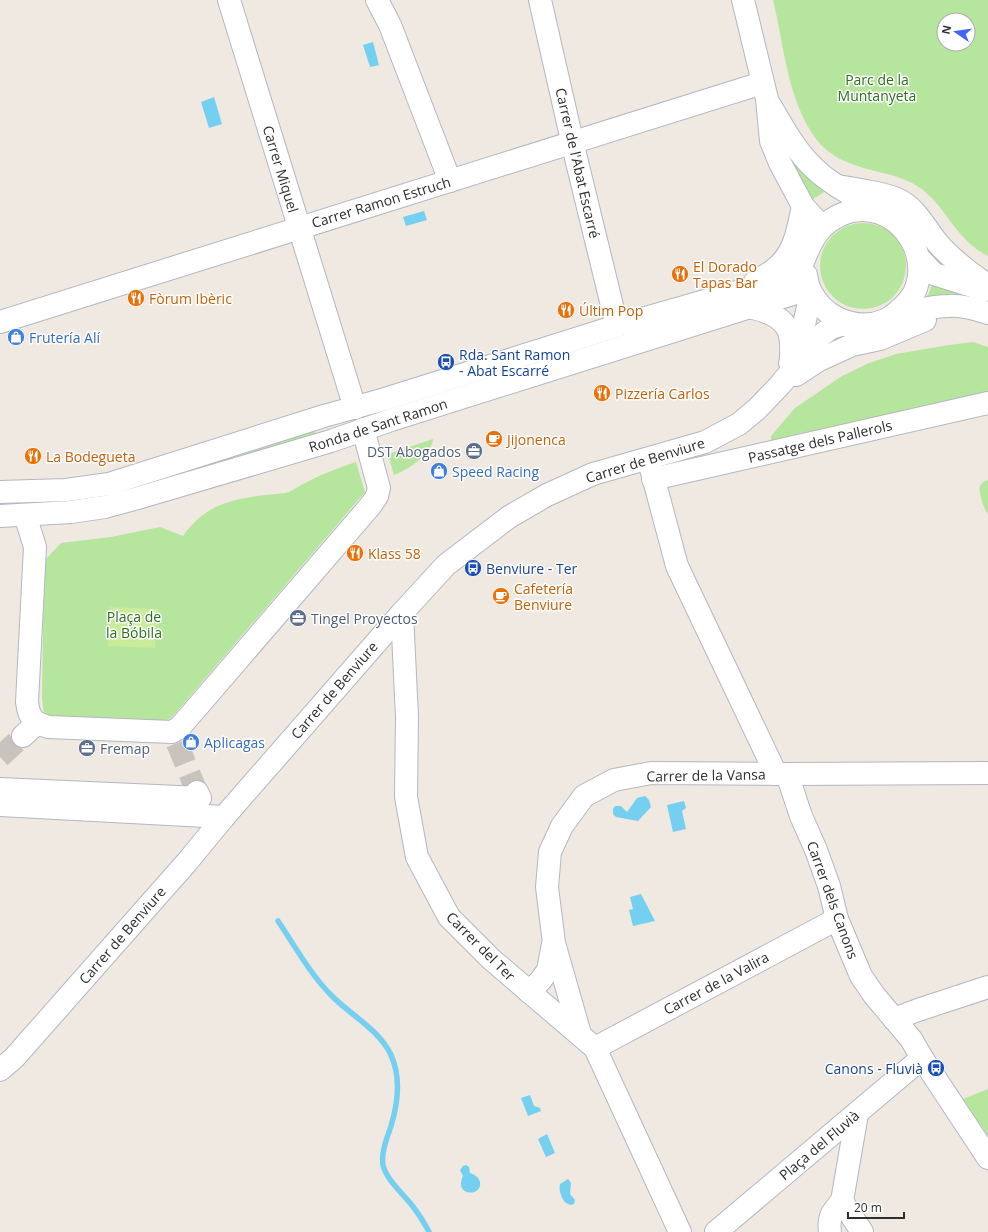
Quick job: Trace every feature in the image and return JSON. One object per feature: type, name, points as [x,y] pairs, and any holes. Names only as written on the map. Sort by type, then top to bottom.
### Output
[{"type":"street","name":"Carrer Miquel","points":[[229,0],[355,408]]},
{"type":"street","points":[[377,0],[390,25],[450,181]]},
{"type":"street","name":"Carrer de l'Abat Escarré","points":[[540,0],[617,326]]},
{"type":"street","points":[[743,0],[764,91],[771,141],[780,164],[803,206],[822,227]]},
{"type":"street","name":"Carrer Ramon Estruch","points":[[0,322],[573,143],[764,91]]},
{"type":"street","points":[[764,91],[786,132],[814,169],[878,213]]},
{"type":"street","points":[[837,186],[897,199],[912,209],[942,248],[973,276],[988,285]]},
{"type":"street","name":"Ronda de Sant Ramon","points":[[745,299],[788,254],[796,241],[803,206]]},
{"type":"street","name":"Ronda de Sant Ramon","points":[[0,516],[71,512],[105,507],[318,445],[745,299],[795,273],[800,268],[807,256],[812,240],[822,227],[834,218],[848,212],[863,210],[878,213],[893,219],[905,229],[914,242],[918,257],[919,275],[914,293],[903,308],[888,319]]},
{"type":"street","name":"Ronda de Sant Ramon","points":[[807,256],[806,273],[810,291],[819,306],[830,315],[843,322],[857,325],[873,324],[924,309],[949,306],[970,308],[988,313]]},
{"type":"street","name":"Ronda de Sant Ramon","points":[[918,257],[934,274],[988,291]]},
{"type":"street","name":"Ronda de Sant Ramon","points":[[0,492],[66,490],[109,484],[617,326],[745,299],[810,291]]},
{"type":"street","name":"Carrer de Benviure","points":[[780,385],[802,333],[810,291]]},
{"type":"street","points":[[745,299],[781,320],[789,332],[791,360]]},
{"type":"street","name":"Ronda de Sant Ramon","points":[[780,385],[819,360],[852,345],[900,332],[916,323],[939,316],[988,313]]},
{"type":"street","name":"Carrer de Benviure","points":[[0,1070],[14,1058],[187,862],[224,817],[402,613],[446,565],[509,517],[547,495],[593,474],[651,469],[721,435],[758,409],[780,385],[820,336],[831,328],[840,325],[857,325]]},
{"type":"street","name":"Passatge dels Pallerols","points":[[651,469],[988,403]]},
{"type":"street","points":[[25,515],[35,547],[27,702],[28,711],[32,718],[30,729],[49,727],[174,738],[180,727],[371,505],[377,496],[379,488],[363,429]]},
{"type":"street","name":"Carrer dels Canons","points":[[651,469],[677,566],[801,816],[816,850],[829,886],[837,919],[861,976],[911,1039],[988,1158]]},
{"type":"street","name":"Carrer del Ter","points":[[402,613],[407,717],[406,797],[417,857],[449,917],[491,959],[596,1048],[680,1232]]},
{"type":"street","name":"Carrer de la Vansa","points":[[580,1034],[554,943],[547,888],[550,852],[562,826],[584,796],[614,780],[651,773],[988,773]]},
{"type":"street","points":[[0,789],[200,798],[197,792]]},
{"type":"street","points":[[0,805],[224,817]]},
{"type":"street","name":"Carrer de la Valira","points":[[596,1048],[837,919]]},
{"type":"street","points":[[529,992],[541,980],[548,970],[554,943]]},
{"type":"street","points":[[894,1019],[988,987]]},
{"type":"street","name":"Plaça del Fluvià","points":[[716,1232],[922,1058]]},
{"type":"street","points":[[830,1232],[829,1223],[832,1212],[842,1201],[856,1114]]},
{"type":"street","points":[[842,1201],[862,1232]]},
{"type":"green space","name":"Parc de la Muntanyeta","points":[[773,0],[988,0],[988,256],[968,242],[932,198],[914,184],[842,160],[820,144],[805,121],[798,105],[788,70]]},
{"type":"green space","points":[[788,155],[824,192],[813,199],[794,174]]},
{"type":"green space","points":[[863,223],[880,226],[894,235],[903,249],[906,266],[903,283],[894,297],[880,306],[863,309],[846,306],[832,297],[823,283],[820,266],[823,249],[832,235],[846,226]]},
{"type":"green space","points":[[932,284],[988,301],[988,307],[924,300],[929,293]]},
{"type":"green space","points":[[973,342],[988,347],[988,395],[771,444],[771,436],[795,408],[842,376],[869,363],[896,354]]},
{"type":"green space","points":[[315,430],[316,436],[105,498],[18,507],[17,500]]},
{"type":"green space","points":[[433,439],[428,451],[418,461],[394,475],[388,454]]},
{"type":"green space","name":"Plaça de la Bóbila","points":[[356,462],[365,492],[172,717],[163,722],[44,715],[42,698],[44,561],[61,543],[111,537],[160,527],[183,536],[200,517],[219,506],[240,499],[289,492],[318,477]]},
{"type":"green space","points":[[988,480],[988,514],[982,500],[980,486]]},
{"type":"green space","points":[[110,607],[158,609],[155,648],[108,646]]},
{"type":"green space","points":[[988,1089],[988,1136],[963,1099]]},
{"type":"water","points":[[373,42],[379,65],[370,67],[363,45]]},
{"type":"water","points":[[214,97],[222,124],[209,128],[201,102]]},
{"type":"water","points":[[424,211],[427,220],[406,226],[403,217]]},
{"type":"water","points":[[645,796],[649,800],[651,807],[638,821],[616,817],[613,814],[613,809],[615,806],[621,806],[627,812],[637,798]]},
{"type":"water","points":[[684,801],[686,808],[682,811],[686,829],[673,832],[667,805]]},
{"type":"water","points":[[641,894],[655,921],[633,926],[629,910],[633,909],[630,897]]},
{"type":"water","points":[[530,1095],[534,1106],[540,1108],[541,1111],[528,1116],[521,1098]]},
{"type":"water","points":[[547,1134],[555,1153],[546,1157],[538,1139]]},
{"type":"water","points":[[466,1165],[469,1167],[470,1173],[479,1179],[480,1187],[473,1192],[465,1191],[462,1188],[461,1183],[463,1176],[460,1170]]},
{"type":"water","points":[[568,1179],[571,1183],[570,1194],[575,1200],[574,1204],[570,1205],[567,1204],[562,1198],[560,1191],[560,1184]]},
{"type":"waterway","points":[[278,921],[309,969],[323,987],[372,1030],[386,1046],[391,1055],[396,1072],[397,1099],[391,1126],[386,1140],[383,1165],[391,1181],[414,1207],[429,1232]]},
{"type":"tunnel","points":[[0,757],[23,736]]},
{"type":"tunnel","points":[[177,743],[197,792]]},
{"type":"place","name":"El Dorado Tapas Bar","points":[[680,274]]},
{"type":"place","name":"Fòrum Ibèric","points":[[136,298]]},
{"type":"place","name":"Últim Pop","points":[[566,310]]},
{"type":"place","name":"Frutería Alí","points":[[16,337]]},
{"type":"place","name":"Rda. Sant Ramon - Abat Escarré","points":[[446,362]]},
{"type":"place","name":"Pizzería Carlos","points":[[602,393]]},
{"type":"place","name":"Jijonenca","points":[[494,439]]},
{"type":"place","name":"DST Abogados","points":[[474,451]]},
{"type":"place","name":"La Bodegueta","points":[[33,456]]},
{"type":"place","name":"Speed Racing","points":[[439,471]]},
{"type":"place","name":"Klass 58","points":[[355,553]]},
{"type":"place","name":"Benviure - Ter","points":[[473,568]]},
{"type":"place","name":"Cafetería Benviure","points":[[501,596]]},
{"type":"place","name":"Tingel Proyectos","points":[[298,618]]},
{"type":"place","name":"Aplicagas","points":[[191,742]]},
{"type":"place","name":"Fremap","points":[[87,748]]},
{"type":"place","name":"Canons - Fluvià","points":[[936,1068]]}]
